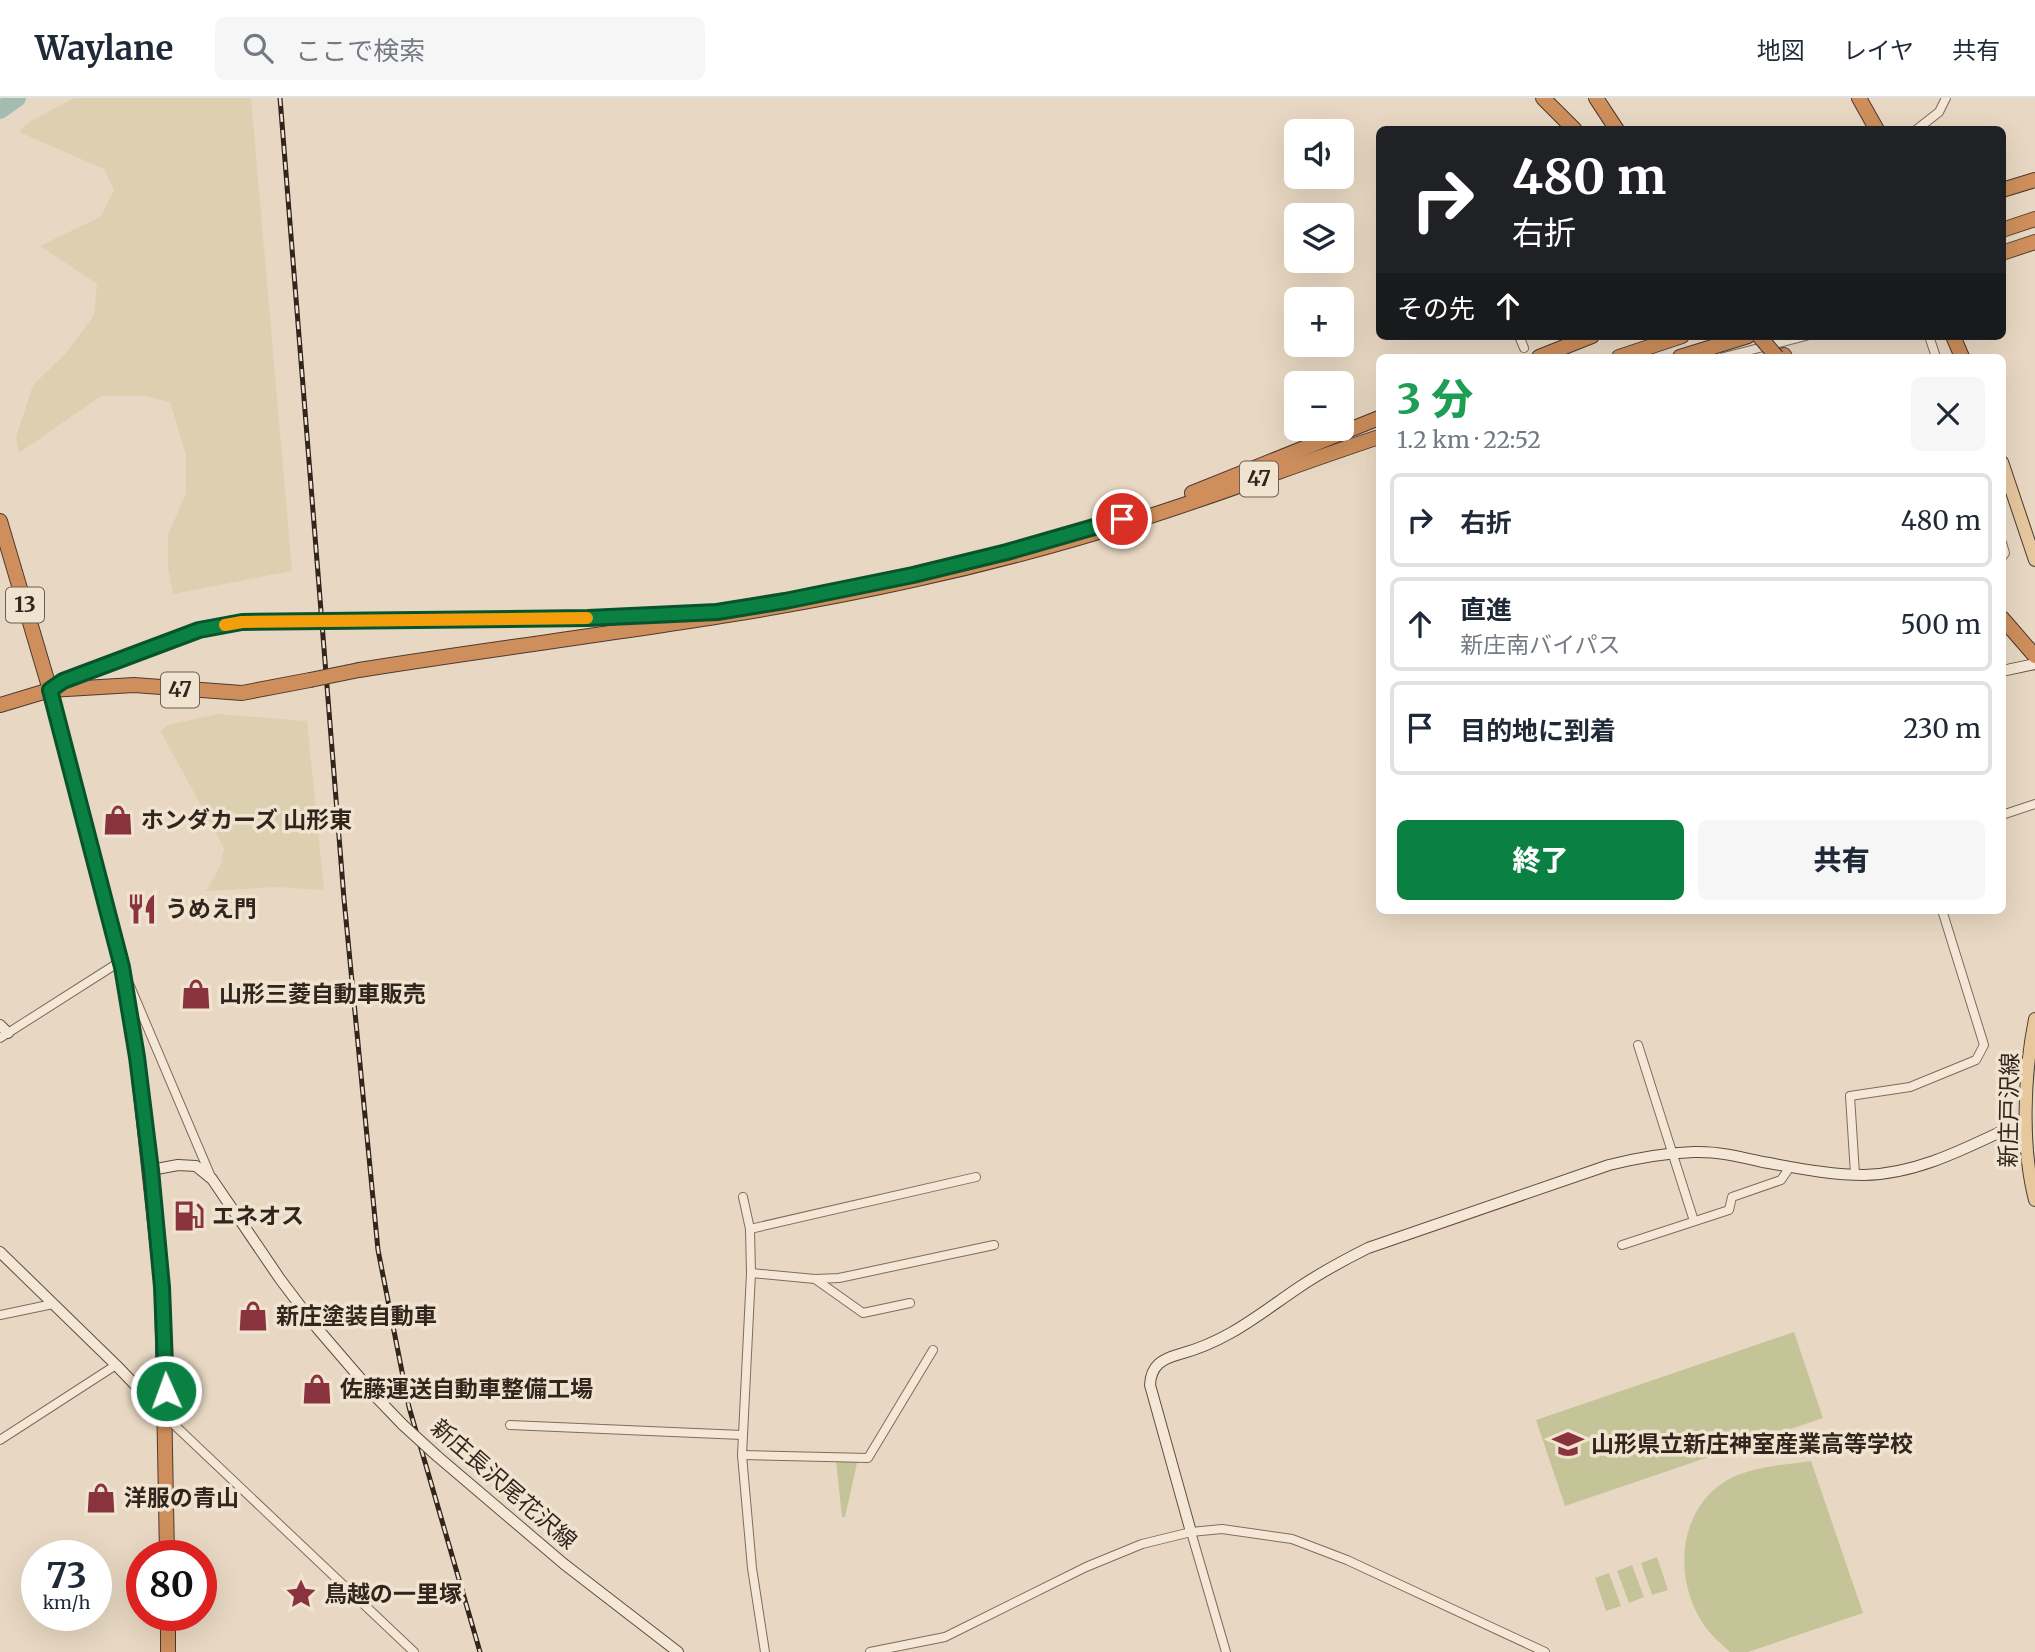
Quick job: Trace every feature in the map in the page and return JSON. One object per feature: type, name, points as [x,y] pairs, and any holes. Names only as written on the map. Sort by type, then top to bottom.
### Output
[{"type":"highway","points":[[1543,98],[1573,126]]},
{"type":"highway","points":[[1551,98],[1574,126]]},
{"type":"highway","points":[[1596,98],[1614,126]]},
{"type":"highway","points":[[1859,98],[1880,126]]},
{"type":"highway","points":[[1870,98],[1881,126]]},
{"type":"highway","points":[[2006,190],[2035,180]]},
{"type":"highway","points":[[2006,229],[2035,219]]},
{"type":"highway","points":[[2006,252],[2035,242]]},
{"type":"highway","points":[[1547,354],[1582,340]]},
{"type":"highway","points":[[1628,354],[1670,340]]},
{"type":"highway","points":[[1690,354],[1735,340]]},
{"type":"highway","points":[[1764,340],[1780,354]]},
{"type":"highway","points":[[1142,515],[1376,419]]},
{"type":"highway","points":[[1142,515],[1376,440]]},
{"type":"highway","name":"47","points":[[0,705],[50,690],[134,685],[242,693],[359,670],[654,628],[786,604],[970,562],[1142,515]]},
{"type":"highway","name":"13","points":[[0,521],[50,690],[122,964],[151,1170],[162,1287],[167,1540]]},
{"type":"highway","name":"47","points":[[50,690],[63,681],[199,630],[242,622],[654,616],[786,604]]},
{"type":"highway","points":[[2006,623],[2031,652]]},
{"type":"highway","points":[[168,1631],[168,1652]]},
{"type":"main road","points":[[2006,474],[2035,560]]},
{"type":"main road","name":"新庄戸沢線","points":[[2035,1019],[2030,1043],[2029,1178],[2035,1200]]},
{"type":"street","points":[[1921,126],[1939,112],[1946,98]]},
{"type":"street","points":[[1521,340],[1524,348]]},
{"type":"street","points":[[1736,354],[1790,340]]},
{"type":"street","points":[[2006,670],[2035,664]]},
{"type":"street","points":[[2006,814],[2035,804]]},
{"type":"street","points":[[1855,1174],[1850,1096],[1910,1087],[1976,1060],[1984,1045],[1943,914]]},
{"type":"street","points":[[3,1032],[122,964],[212,1179]]},
{"type":"street","points":[[1638,1045],[1694,1221]]},
{"type":"street","points":[[1226,1652],[1150,1385],[1155,1365],[1168,1357],[1196,1350],[1235,1332],[1324,1271],[1368,1248],[1609,1165],[1647,1156],[1695,1152],[1730,1155],[1790,1167],[1867,1175],[1913,1168],[1951,1154],[2031,1117]]},
{"type":"street","points":[[151,1170],[178,1165],[197,1166],[212,1179]]},
{"type":"street","points":[[1622,1245],[1730,1210],[1732,1198],[1781,1180],[1790,1167]]},
{"type":"street","points":[[750,1228],[976,1177]]},
{"type":"street","name":"新庄長沢尾花沢線","points":[[212,1179],[251,1239],[309,1318],[403,1425],[564,1564],[678,1652]]},
{"type":"street","points":[[743,1197],[750,1228],[751,1273],[742,1455],[752,1568],[765,1652]]},
{"type":"street","points":[[751,1273],[815,1279],[839,1278],[993,1245]]},
{"type":"street","points":[[0,1252],[166,1417],[414,1652]]},
{"type":"street","points":[[815,1279],[863,1313],[910,1303]]},
{"type":"street","points":[[0,1315],[53,1304]]},
{"type":"street","points":[[742,1455],[868,1458],[933,1350]]},
{"type":"street","points":[[0,1440],[116,1365]]},
{"type":"street","points":[[510,1425],[742,1435]]},
{"type":"street","points":[[870,1652],[945,1637],[1086,1567],[1142,1544],[1191,1532],[1222,1529],[1292,1539],[1347,1560],[1545,1652]]},
{"type":"shaded area","points":[[74,98],[251,98],[292,571],[173,594],[168,568],[168,535],[186,493],[186,455],[170,402],[145,396],[101,396],[19,453],[16,437],[33,385],[67,352],[94,315],[97,284],[40,246],[100,217],[114,190],[104,169],[19,132],[29,122]]},
{"type":"shaded area","points":[[218,714],[307,721],[324,890],[276,887],[206,891],[221,864],[224,848],[161,732],[167,725]]},
{"type":"green space","points":[[1794,1332],[1823,1418],[1565,1506],[1536,1420]]},
{"type":"green space","points":[[853,1460],[857,1463],[845,1517],[842,1517],[836,1461]]},
{"type":"green space","points":[[1811,1461],[1863,1613],[1748,1652],[1730,1652],[1704,1626],[1690,1597],[1684,1558],[1692,1521],[1701,1504],[1714,1489],[1731,1478],[1760,1468]]},
{"type":"green space","points":[[1657,1557],[1668,1590],[1652,1595],[1641,1563]]},
{"type":"green space","points":[[1632,1565],[1644,1597],[1629,1603],[1617,1571]]},
{"type":"green space","points":[[1609,1573],[1621,1606],[1606,1611],[1595,1578]]},
{"type":"waterway","points":[[0,110],[17,98]]},
{"type":"railway","points":[[280,98],[344,899],[378,1250],[409,1407],[480,1652]]},
{"type":"slow traffic","points":[[225,625],[242,622],[587,618]]},
{"type":"place","name":"ホンダカーズ 山形東","points":[[118,820]]},
{"type":"place","name":"うめえ門","points":[[142,909]]},
{"type":"place","name":"山形三菱自動車販売","points":[[196,994]]},
{"type":"place","name":"エネオス","points":[[189,1216]]},
{"type":"place","name":"新庄塗装自動車","points":[[253,1316]]},
{"type":"place","name":"佐藤運送自動車整備工場","points":[[317,1389]]},
{"type":"place","name":"山形県立新庄神室産業高等学校","points":[[1568,1444]]},
{"type":"place","name":"洋服の青山","points":[[101,1498]]},
{"type":"place","name":"鳥越の一里塚","points":[[301,1594]]},
{"type":"route","points":[[166,1391],[162,1287],[137,1057],[122,967],[50,690],[63,681],[162,643],[199,630],[242,622],[588,618],[717,612],[785,601],[970,562],[1122,519]]}]
